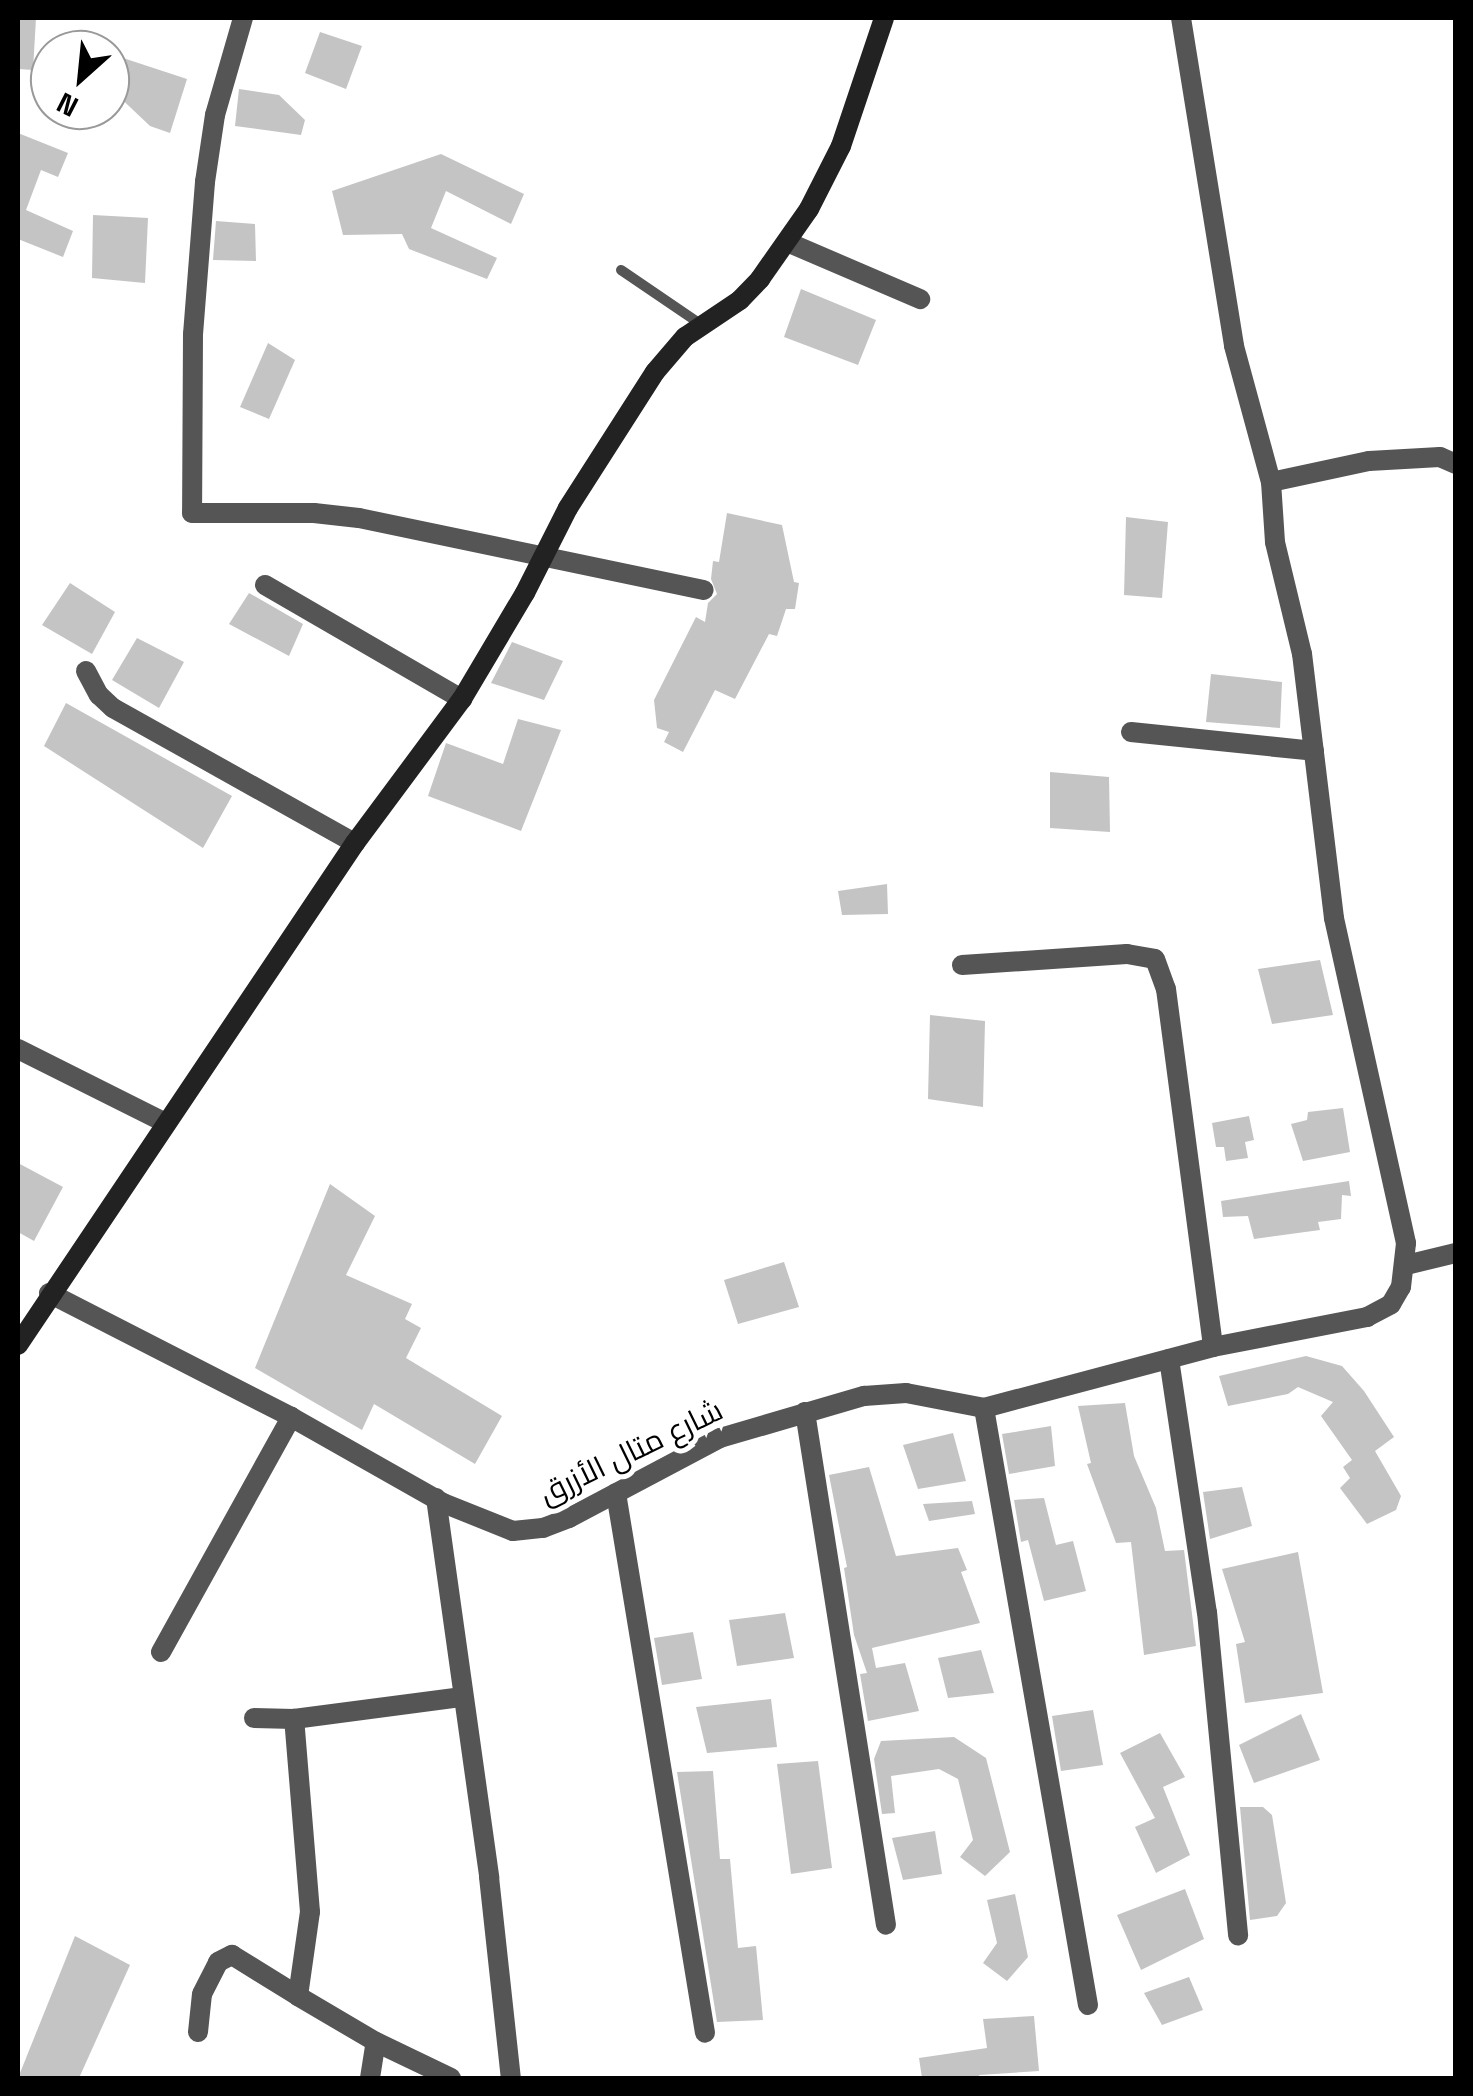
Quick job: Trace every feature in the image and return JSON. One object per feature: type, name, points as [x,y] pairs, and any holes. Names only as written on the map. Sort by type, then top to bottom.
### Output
[{"type":"main road","points":[[18,1345],[49,1293],[355,844],[462,699],[605,448],[655,372],[685,337],[740,300],[787,242],[840,146],[884,18]]},
{"type":"street","points":[[243,18],[215,115],[205,182],[193,334],[192,513],[344,516],[544,554],[704,590]]},
{"type":"street","points":[[1088,2006],[984,1408],[1214,1348],[1367,1318],[1390,1304],[1401,1288],[1406,1265],[1401,1209],[1334,918],[1302,654],[1275,542],[1271,482],[1234,346],[1181,18]]},
{"type":"street","points":[[787,242],[920,299]]},
{"type":"street","points":[[1271,482],[1370,461],[1440,457],[1456,464]]},
{"type":"street","points":[[265,586],[462,699]]},
{"type":"street","points":[[86,671],[99,695],[113,708],[355,844]]},
{"type":"street","points":[[1130,732],[1314,751]]},
{"type":"street","points":[[962,965],[1127,954],[1155,959],[1166,989],[1214,1348]]},
{"type":"street","points":[[18,1049],[166,1124]]},
{"type":"street","points":[[1406,1265],[1456,1252]]},
{"type":"street","name":"شارع متال الأزرق","points":[[49,1293],[291,1417],[436,1498],[512,1531],[542,1528],[720,1438],[864,1396],[906,1393],[984,1408]]},
{"type":"street","points":[[1169,1359],[1207,1612],[1238,1936]]},
{"type":"street","points":[[805,1412],[886,1926]]},
{"type":"street","points":[[161,1652],[291,1417]]},
{"type":"street","points":[[616,1493],[705,2033]]},
{"type":"street","points":[[436,1498],[489,1877],[512,2078]]},
{"type":"street","points":[[254,1718],[294,1719],[461,1697]]},
{"type":"street","points":[[294,1719],[310,1912],[298,1996]]},
{"type":"street","points":[[198,2032],[202,1994],[218,1962],[232,1955],[376,2042],[451,2078]]},
{"type":"street","points":[[370,2078],[376,2042]]},
{"type":"lane","points":[[621,270],[702,326]]},
{"type":"building","points":[[18,18],[36,18],[35,30],[30,30],[30,70],[18,69]]},
{"type":"building","points":[[320,32],[362,46],[346,89],[305,73]]},
{"type":"building","points":[[130,60],[187,79],[170,133],[150,126],[130,107]]},
{"type":"building","points":[[239,89],[279,95],[305,120],[301,135],[235,126]]},
{"type":"building","points":[[18,133],[68,153],[58,177],[41,170],[26,210],[73,231],[63,257],[18,239]]},
{"type":"building","points":[[441,154],[524,194],[511,224],[446,191],[431,228],[497,258],[487,279],[409,249],[402,234],[343,235],[332,191]]},
{"type":"building","points":[[93,215],[148,218],[145,283],[92,278]]},
{"type":"building","points":[[216,221],[255,224],[256,261],[213,260]]},
{"type":"building","points":[[801,289],[876,320],[858,365],[784,337]]},
{"type":"building","points":[[268,343],[295,360],[269,419],[240,407]]},
{"type":"building","points":[[727,513],[782,525],[794,582],[799,583],[795,609],[786,609],[777,636],[769,634],[735,699],[715,690],[683,752],[664,742],[669,732],[657,728],[654,700],[696,617],[705,622],[708,603],[717,594],[711,579],[713,561],[719,562]]},
{"type":"building","points":[[1126,517],[1168,522],[1162,598],[1124,595]]},
{"type":"building","points":[[70,583],[115,612],[92,654],[42,625]]},
{"type":"building","points":[[249,593],[303,624],[289,656],[229,624]]},
{"type":"building","points":[[137,638],[184,662],[159,708],[112,680]]},
{"type":"building","points":[[512,642],[563,661],[544,700],[491,683]]},
{"type":"building","points":[[1211,674],[1282,682],[1280,728],[1206,722]]},
{"type":"building","points":[[66,703],[232,796],[203,848],[44,746]]},
{"type":"building","points":[[518,719],[561,730],[521,831],[428,796],[446,743],[503,764]]},
{"type":"building","points":[[1050,772],[1109,777],[1110,832],[1050,828]]},
{"type":"building","points":[[887,884],[888,914],[842,915],[838,891]]},
{"type":"building","points":[[1320,960],[1333,1015],[1272,1024],[1258,969]]},
{"type":"building","points":[[930,1015],[985,1021],[983,1107],[928,1099]]},
{"type":"building","points":[[1343,1108],[1350,1152],[1303,1161],[1291,1124],[1307,1120],[1308,1112]]},
{"type":"building","points":[[1249,1116],[1254,1140],[1245,1142],[1248,1158],[1226,1161],[1224,1147],[1216,1147],[1212,1123]]},
{"type":"building","points":[[18,1163],[63,1187],[34,1241],[18,1232]]},
{"type":"building","points":[[1349,1181],[1351,1196],[1342,1195],[1341,1219],[1318,1222],[1320,1230],[1254,1239],[1248,1216],[1223,1217],[1221,1201]]},
{"type":"building","points":[[330,1184],[375,1216],[346,1275],[412,1304],[405,1319],[421,1328],[406,1358],[502,1416],[475,1464],[374,1404],[362,1430],[255,1368]]},
{"type":"building","points":[[784,1262],[799,1307],[738,1324],[724,1280]]},
{"type":"building","points":[[1306,1356],[1342,1366],[1394,1437],[1375,1451],[1401,1496],[1396,1510],[1367,1524],[1340,1488],[1350,1478],[1343,1467],[1352,1460],[1321,1416],[1333,1402],[1298,1387],[1288,1394],[1228,1406],[1219,1376]]},
{"type":"building","points":[[1125,1403],[1134,1456],[1156,1508],[1165,1551],[1184,1550],[1196,1646],[1144,1655],[1131,1542],[1116,1543],[1087,1464],[1091,1463],[1078,1406]]},
{"type":"building","points":[[1051,1426],[1055,1466],[1009,1474],[1002,1434]]},
{"type":"building","points":[[953,1433],[966,1481],[918,1489],[903,1445]]},
{"type":"building","points":[[869,1467],[896,1556],[958,1548],[967,1570],[961,1572],[980,1623],[872,1648],[876,1668],[905,1663],[919,1711],[868,1721],[860,1674],[867,1673],[854,1635],[844,1568],[847,1567],[829,1475]]},
{"type":"building","points":[[1242,1487],[1252,1526],[1210,1539],[1203,1492]]},
{"type":"building","points":[[1044,1498],[1056,1545],[1073,1541],[1086,1591],[1044,1601],[1028,1540],[1021,1542],[1014,1500]]},
{"type":"building","points":[[972,1501],[975,1514],[929,1521],[923,1504]]},
{"type":"building","points":[[1298,1552],[1323,1693],[1245,1703],[1236,1644],[1245,1642],[1222,1569]]},
{"type":"building","points":[[785,1613],[794,1658],[737,1666],[729,1620]]},
{"type":"building","points":[[693,1632],[702,1679],[662,1685],[654,1638]]},
{"type":"building","points":[[981,1650],[994,1693],[948,1698],[938,1658]]},
{"type":"building","points":[[771,1699],[777,1747],[707,1753],[696,1707]]},
{"type":"building","points":[[1093,1710],[1103,1765],[1061,1771],[1052,1716]]},
{"type":"building","points":[[1301,1714],[1320,1760],[1254,1783],[1239,1745]]},
{"type":"building","points":[[1160,1733],[1185,1777],[1163,1787],[1190,1855],[1156,1873],[1135,1827],[1155,1818],[1120,1753]]},
{"type":"building","points":[[954,1737],[986,1758],[1010,1852],[985,1876],[960,1857],[973,1840],[958,1779],[939,1769],[891,1776],[895,1813],[882,1814],[874,1759],[881,1741]]},
{"type":"building","points":[[818,1761],[832,1868],[791,1874],[777,1764]]},
{"type":"building","points":[[713,1771],[720,1859],[730,1859],[738,1948],[756,1946],[763,2020],[717,2022],[677,1772]]},
{"type":"building","points":[[1240,1807],[1263,1807],[1272,1815],[1286,1903],[1277,1916],[1250,1920]]},
{"type":"building","points":[[935,1831],[942,1874],[903,1880],[892,1838]]},
{"type":"building","points":[[1185,1889],[1204,1939],[1141,1970],[1117,1915]]},
{"type":"building","points":[[1015,1894],[1028,1957],[1007,1981],[983,1963],[997,1943],[987,1900]]},
{"type":"building","points":[[75,1936],[130,1965],[79,2078],[18,2078]]},
{"type":"building","points":[[1189,1977],[1203,2010],[1162,2025],[1144,1993]]},
{"type":"building","points":[[1034,2016],[1039,2071],[979,2075],[980,2078],[922,2078],[919,2058],[987,2048],[983,2019]]}]
